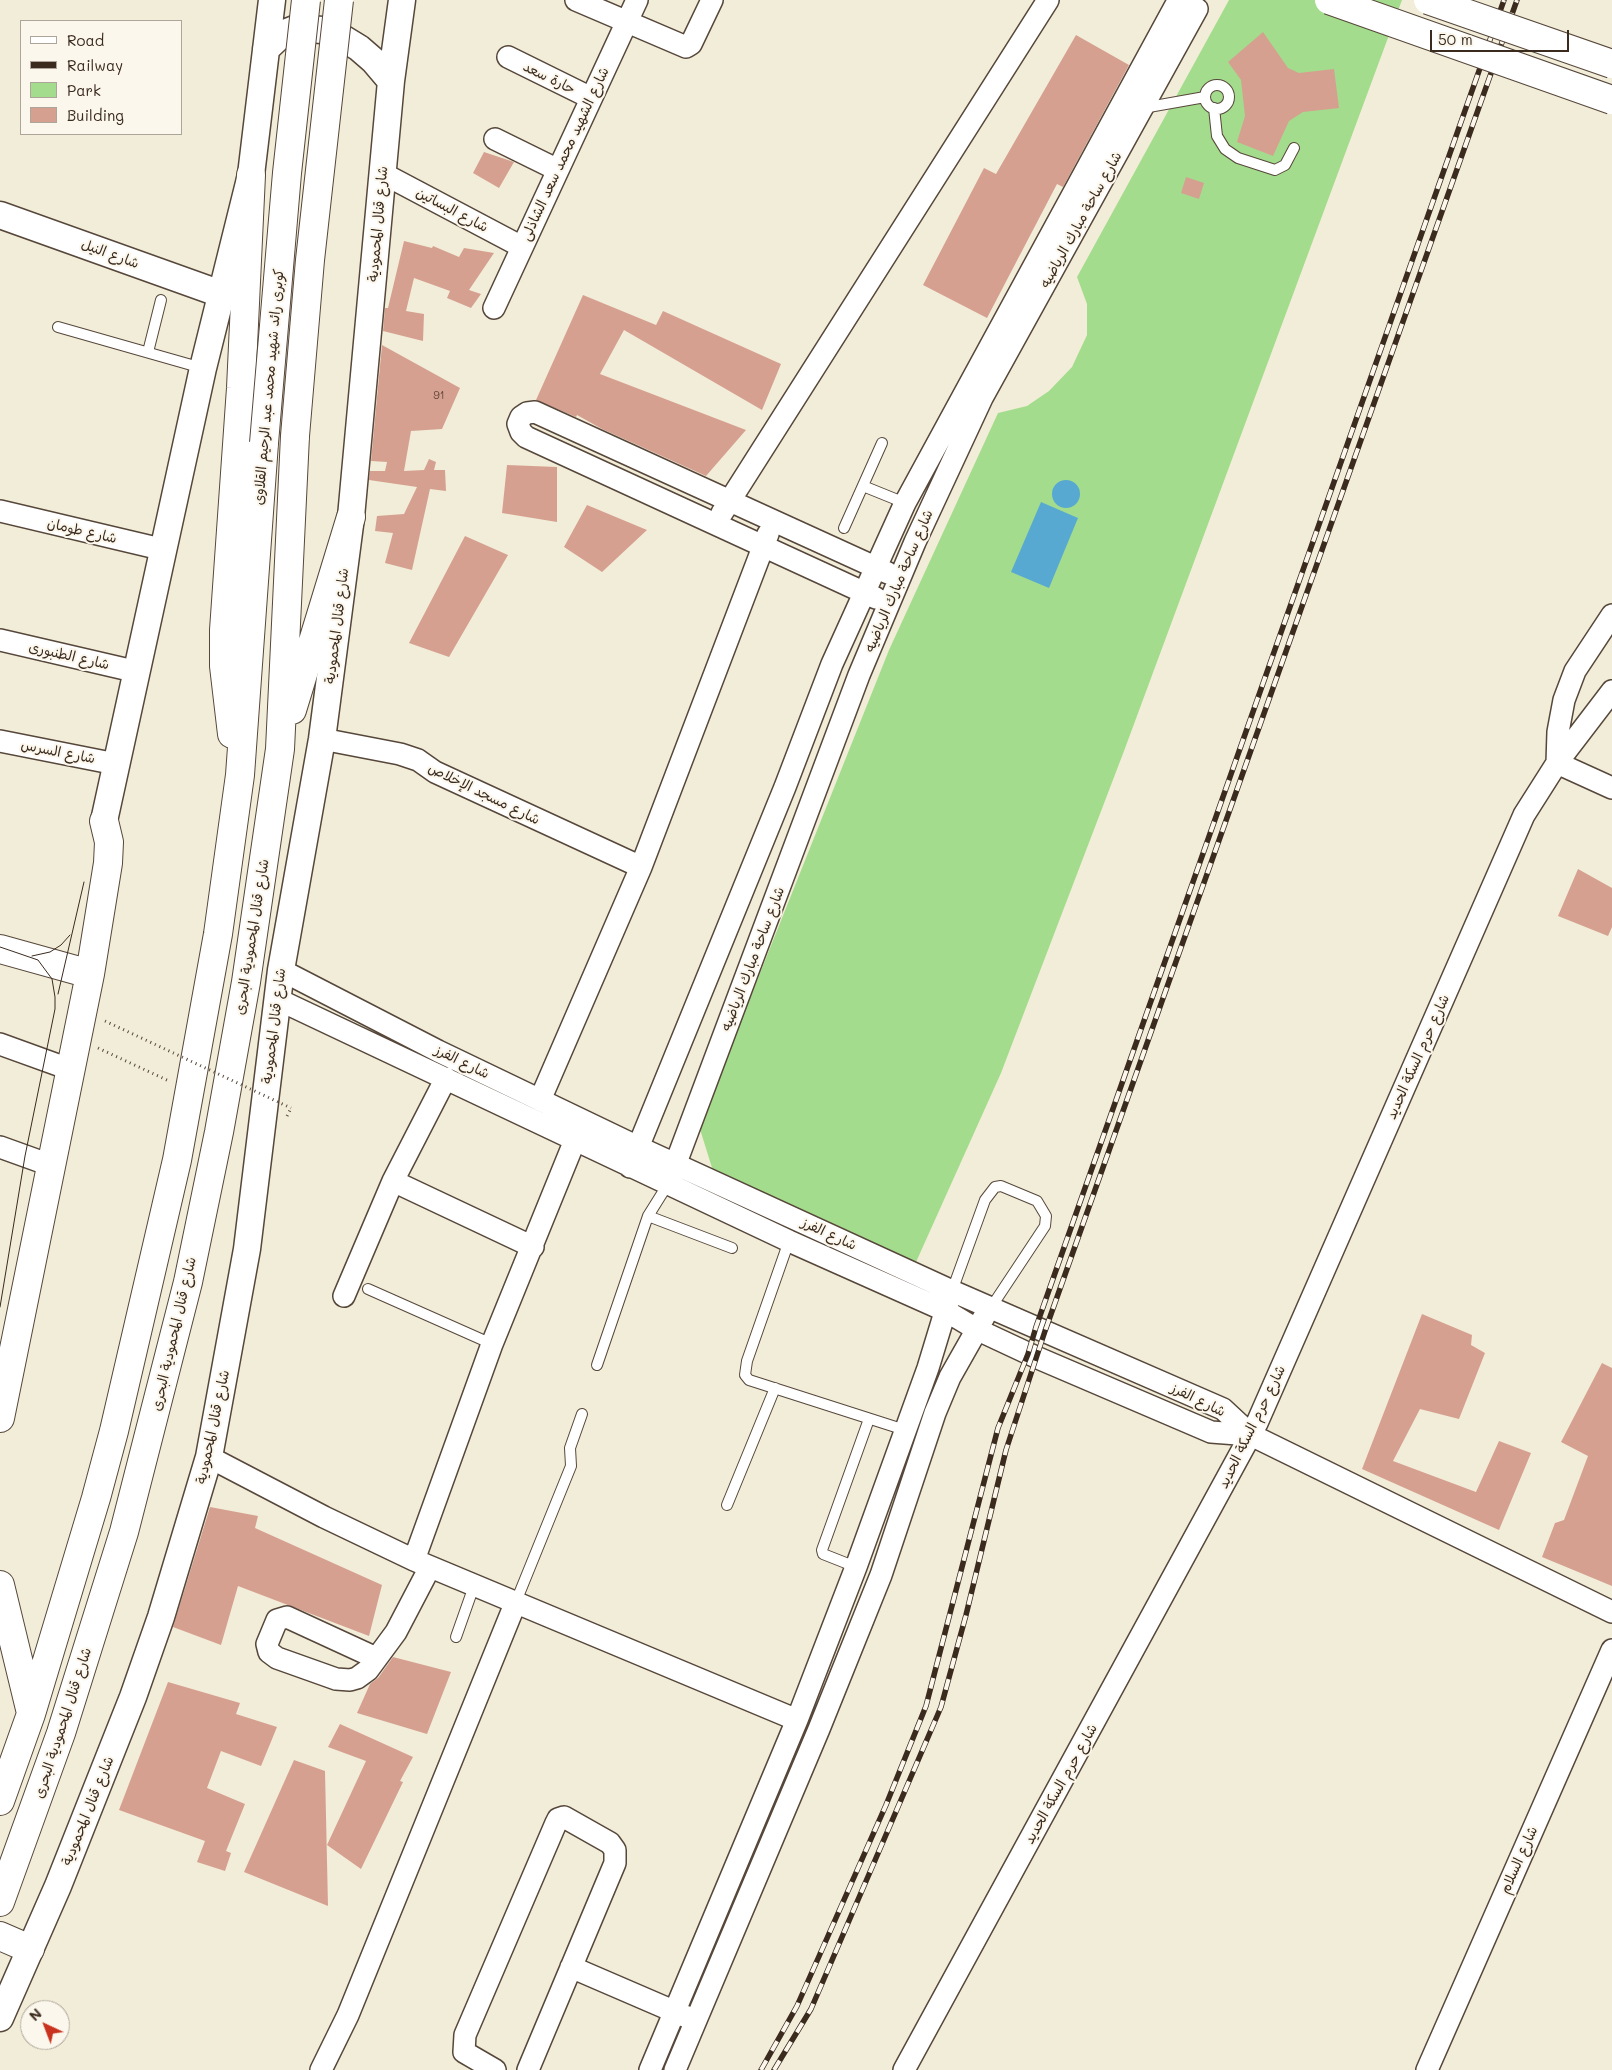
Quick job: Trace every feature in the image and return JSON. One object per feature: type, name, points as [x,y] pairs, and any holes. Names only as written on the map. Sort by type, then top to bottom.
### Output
[{"type":"main road","name":"كوبرى رائد شهيد محمد عبد الرحيم القلاوى","points":[[240,775],[264,443],[287,173],[306,0]]},
{"type":"main road","points":[[280,750],[295,436],[310,260],[339,0]]},
{"type":"main road","points":[[1329,0],[1612,100]]},
{"type":"main road","points":[[1428,0],[1612,64]]},
{"type":"main road","points":[[0,1801],[5,1774],[32,1714],[114,1431],[159,1243],[190,1091],[218,934],[240,775],[227,702],[224,630],[246,300],[250,175]]},
{"type":"main road","points":[[280,750],[351,517]]},
{"type":"main road","name":"شارع قنال المحمودية البحرى","points":[[0,1902],[61,1733],[118,1551],[151,1431],[181,1310],[219,1132],[245,991],[280,750]]},
{"type":"main road","points":[[0,1418],[8,1330],[50,1165],[90,974],[108,863],[109,842],[104,821]]},
{"type":"main road","points":[[0,949],[90,974]]},
{"type":"main road","points":[[0,1585],[32,1714]]},
{"type":"main road","points":[[0,1936],[30,1948]]},
{"type":"street","points":[[104,821],[165,550],[203,368],[250,175],[272,0]]},
{"type":"street","points":[[306,0],[322,3],[346,0]]},
{"type":"street","name":"شارع قنال المحمودية","points":[[0,2018],[76,1841],[133,1697],[164,1608],[209,1457],[247,1249],[281,970],[322,739],[351,517],[391,81],[402,0]]},
{"type":"street","points":[[576,0],[684,46],[691,44],[712,0]]},
{"type":"street","name":"شارع الشهيد محمد سعد الشاذلى","points":[[494,308],[637,0]]},
{"type":"street","points":[[715,524],[1048,0]]},
{"type":"street","name":"شارع ساحة مبارك الرياضيه","points":[[630,1166],[785,787],[832,664],[905,503],[1177,0],[1197,9],[982,398],[900,578],[859,675],[668,1184]]},
{"type":"street","points":[[266,49],[282,34],[297,28],[322,30],[341,37],[359,48],[391,81]]},
{"type":"street","name":"حارة سعد","points":[[508,57],[591,98]]},
{"type":"street","points":[[495,139],[558,170]]},
{"type":"street","name":"شارع البساتين","points":[[382,173],[522,247]]},
{"type":"street","name":"شارع النيل","points":[[0,215],[221,294]]},
{"type":"street","points":[[889,604],[526,437],[520,432],[518,424],[521,417],[527,413],[535,412],[900,578]]},
{"type":"street","name":"شارع طومان","points":[[0,511],[165,550]]},
{"type":"street","points":[[540,1100],[641,867],[774,521]]},
{"type":"street","points":[[1612,615],[1575,671],[1564,700],[1558,732],[1557,763],[1612,788]]},
{"type":"street","name":"شارع الطنبورى","points":[[0,640],[138,672]]},
{"type":"street","name":"شارع حرم السكة الحديد","points":[[904,2070],[1250,1435],[1524,815],[1557,763],[1612,691]]},
{"type":"street","name":"شارع مسجد الإخلاص","points":[[322,739],[400,754],[418,760],[435,772],[641,867]]},
{"type":"street","name":"شارع السرس","points":[[0,741],[116,764]]},
{"type":"street","name":"شارع الفرز","points":[[281,970],[438,1051],[638,1147],[952,1291],[992,1306],[1223,1409],[1250,1435]]},
{"type":"street","name":"شارع الفرز","points":[[277,999],[789,1241],[946,1311],[976,1330],[1211,1432],[1250,1435]]},
{"type":"street","points":[[0,1044],[69,1069]]},
{"type":"street","points":[[344,1296],[438,1075],[438,1051]]},
{"type":"street","points":[[376,1658],[396,1632],[422,1564],[492,1344],[575,1140]]},
{"type":"street","points":[[0,1147],[50,1165]]},
{"type":"street","points":[[393,1180],[533,1247]]},
{"type":"street","points":[[650,2070],[796,1720],[856,1567],[928,1368],[952,1291]]},
{"type":"street","points":[[675,2070],[819,1729],[881,1575],[935,1413],[950,1377],[976,1330],[992,1306]]},
{"type":"street","points":[[928,1368],[950,1377]]},
{"type":"street","points":[[913,1406],[935,1413]]},
{"type":"street","points":[[1250,1435],[1612,1612]]},
{"type":"street","points":[[209,1457],[324,1517],[422,1564],[796,1720]]},
{"type":"street","points":[[321,2070],[348,2015],[515,1604]]},
{"type":"street","name":"شارع السلام","points":[[1427,2070],[1612,1650]]},
{"type":"street","points":[[494,2070],[464,2052],[465,2035],[556,1823],[558,1819],[564,1817],[610,1843],[616,1856],[528,2070]]},
{"type":"street","points":[[571,1968],[696,2021]]},
{"type":"lane","points":[[1214,108],[1224,106],[1227,102],[1228,93],[1222,86],[1208,88],[1205,97],[1206,102],[1214,108],[1217,136],[1225,149],[1238,158],[1275,170],[1285,165],[1294,148]]},
{"type":"lane","points":[[1143,108],[1205,97]]},
{"type":"lane","points":[[148,352],[161,300]]},
{"type":"lane","points":[[58,327],[203,368]]},
{"type":"lane","points":[[844,528],[882,443]]},
{"type":"lane","points":[[864,486],[905,503]]},
{"type":"lane","points":[[597,1365],[648,1216],[668,1184]]},
{"type":"lane","points":[[952,1291],[985,1200],[995,1188],[1001,1186],[1037,1201],[1046,1216],[1045,1226],[992,1306]]},
{"type":"lane","points":[[648,1216],[732,1248]]},
{"type":"lane","points":[[789,1241],[744,1372],[749,1380],[904,1430]]},
{"type":"lane","points":[[368,1289],[492,1344]]},
{"type":"lane","points":[[727,1505],[775,1388]]},
{"type":"lane","points":[[515,1604],[571,1466],[570,1448],[582,1414]]},
{"type":"lane","points":[[856,1567],[823,1554],[822,1550],[870,1419]]},
{"type":"lane","points":[[456,1637],[474,1586]]},
{"type":"path","points":[[105,1021],[291,1108],[285,1121]]},
{"type":"path","points":[[75,1040],[190,1091]]},
{"type":"green space","points":[[1229,0],[1402,0],[1124,751],[1001,1073],[912,1271],[718,1187],[699,1126],[889,650],[998,413],[1027,406],[1049,391],[1072,367],[1087,335],[1087,304],[1077,277]]},
{"type":"water","points":[[1066,480],[1076,484],[1080,494],[1076,504],[1066,508],[1056,504],[1052,494],[1056,484]]},
{"type":"water","points":[[1041,502],[1078,518],[1049,588],[1011,572]]},
{"type":"building","points":[[1263,32],[1288,68],[1299,73],[1334,69],[1339,108],[1303,112],[1289,121],[1273,156],[1237,142],[1245,116],[1241,80],[1228,62]]},
{"type":"building","points":[[1076,35],[1129,65],[1063,187],[1057,184],[987,318],[923,285],[984,168],[996,174]]},
{"type":"building","points":[[484,152],[514,162],[499,188],[473,173]]},
{"type":"building","points":[[1186,177],[1204,183],[1199,199],[1181,193]]},
{"type":"building","points":[[404,241],[432,248],[433,246],[459,257],[464,248],[494,253],[469,290],[481,294],[471,308],[447,298],[450,291],[414,278],[406,311],[424,314],[423,341],[383,331],[385,308],[388,308]]},
{"type":"building","points":[[583,295],[656,325],[663,311],[781,364],[762,410],[624,330],[600,374],[746,430],[706,476],[602,429],[577,415],[576,417],[536,400]]},
{"type":"building","points":[[382,345],[460,388],[442,429],[411,431],[404,471],[424,470],[429,459],[436,462],[434,470],[445,470],[446,491],[430,489],[412,570],[385,563],[393,533],[375,531],[377,516],[404,514],[417,487],[369,480],[370,471],[385,471],[387,462],[371,461]]},
{"type":"building","points":[[507,465],[557,467],[557,522],[502,513]]},
{"type":"building","points":[[587,505],[647,530],[602,572],[564,547]]},
{"type":"building","points":[[465,536],[508,555],[449,657],[409,643]]},
{"type":"building","points":[[1578,869],[1612,888],[1612,927],[1608,936],[1558,916]]},
{"type":"building","points":[[1422,1314],[1472,1335],[1471,1345],[1485,1353],[1459,1419],[1420,1409],[1393,1461],[1476,1492],[1499,1441],[1531,1453],[1499,1530],[1362,1469]]},
{"type":"building","points":[[1602,1363],[1612,1368],[1612,1586],[1542,1557],[1555,1523],[1564,1520],[1588,1456],[1561,1442]]},
{"type":"building","points":[[210,1507],[258,1516],[255,1528],[382,1585],[369,1636],[238,1586],[221,1645],[173,1627]]},
{"type":"building","points":[[393,1657],[451,1672],[427,1734],[357,1713],[370,1684],[378,1678]]},
{"type":"building","points":[[168,1682],[240,1703],[236,1714],[277,1727],[261,1766],[221,1751],[207,1788],[245,1804],[226,1851],[231,1853],[225,1871],[197,1862],[205,1841],[119,1810]]},
{"type":"building","points":[[340,1724],[413,1757],[400,1781],[403,1782],[361,1869],[327,1845],[366,1761],[328,1747]]},
{"type":"building","points":[[294,1760],[325,1771],[328,1906],[244,1872]]},
{"type":"tram line","points":[[58,994],[84,882]]},
{"type":"tram line","points":[[32,956],[50,952],[61,945],[70,935]]},
{"type":"tram line","points":[[0,947],[38,960],[52,979],[55,997],[55,1009],[25,1156],[0,1307]]},
{"type":"railway","points":[[761,2070],[797,2006],[886,1805],[926,1706],[998,1428],[1028,1354],[1504,0]]},
{"type":"railway","points":[[774,2070],[811,2009],[941,1707],[966,1615],[1006,1450],[1045,1331],[1517,0]]}]
